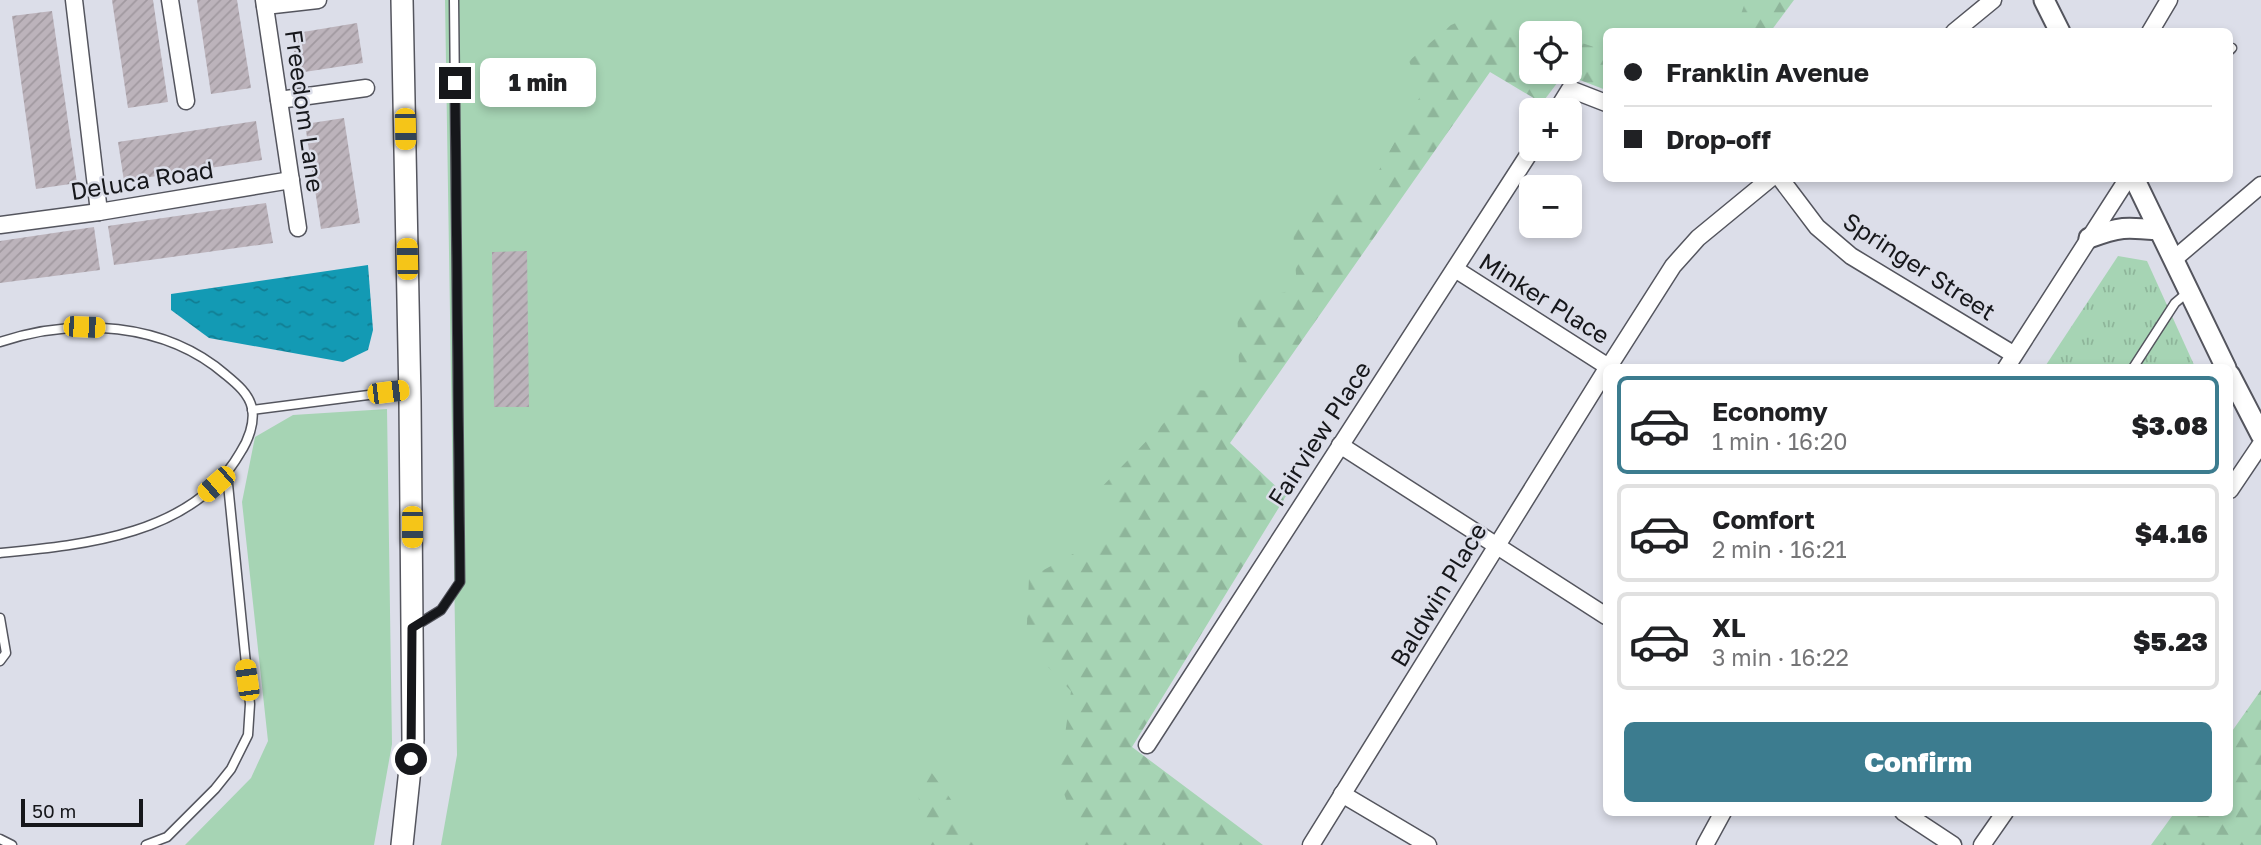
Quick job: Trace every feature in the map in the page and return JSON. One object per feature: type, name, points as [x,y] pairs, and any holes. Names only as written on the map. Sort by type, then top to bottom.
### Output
[{"type":"main road","points":[[401,845],[413,740],[410,390],[402,0]]},
{"type":"street","points":[[74,0],[99,212]]},
{"type":"street","points":[[170,0],[186,101]]},
{"type":"street","points":[[265,3],[318,0]]},
{"type":"street","points":[[1959,28],[1993,0]]},
{"type":"street","points":[[2044,0],[2058,28]]},
{"type":"street","points":[[2152,28],[2169,0]]},
{"type":"street","name":"Freedom Lane","points":[[265,3],[298,228]]},
{"type":"street","points":[[279,100],[366,88]]},
{"type":"street","points":[[1564,98],[1570,89],[1603,102]]},
{"type":"street","name":"Fairview Place","points":[[1147,745],[1524,161]]},
{"type":"street","name":"Deluca Road","points":[[0,225],[99,212],[291,180]]},
{"type":"street","name":"Baldwin Place","points":[[1611,364],[1673,265],[1686,250],[1766,182]]},
{"type":"street","name":"Springer Street","points":[[1783,182],[1817,227],[1851,256],[2010,361]]},
{"type":"street","points":[[2010,361],[2089,238],[2136,183],[2224,364]]},
{"type":"street","points":[[2173,260],[2261,185]]},
{"type":"street","points":[[2089,238],[2115,228],[2133,226],[2159,230]]},
{"type":"street","name":"Minker Place","points":[[1455,269],[1603,365]]},
{"type":"street","name":"Baldwin Place","points":[[1311,845],[1603,376]]},
{"type":"street","points":[[2233,381],[2261,435]]},
{"type":"street","points":[[2233,485],[2261,444]]},
{"type":"street","points":[[1340,445],[1603,614]]},
{"type":"street","points":[[1342,794],[1428,845]]},
{"type":"street","points":[[1704,845],[1721,816]]},
{"type":"street","points":[[1909,816],[1953,845]]},
{"type":"street","points":[[1982,845],[2002,816]]},
{"type":"lane","points":[[412,628],[441,610],[460,582],[454,0]]},
{"type":"lane","points":[[2136,364],[2175,303],[2188,292]]},
{"type":"lane","points":[[0,342],[44,330],[84,327],[110,328],[157,338],[191,351],[222,371],[243,390],[252,410],[250,432],[227,474],[182,510],[111,537],[75,546],[0,553]]},
{"type":"lane","points":[[252,410],[410,390]]},
{"type":"lane","points":[[146,845],[164,841],[215,789],[245,746],[250,727],[227,474]]},
{"type":"lane","points":[[0,618],[6,653],[0,661]]},
{"type":"lane","points":[[0,839],[12,845]]},
{"type":"green space","points":[[445,0],[1773,0],[1763,28],[1603,28],[1603,82],[1582,74],[1582,21],[1519,21],[1519,39],[1481,57],[1205,463],[1110,760],[1246,845],[441,845],[457,755]]},
{"type":"green space","points":[[1746,0],[1794,0],[1773,28],[1736,28]]},
{"type":"green space","points":[[1487,10],[1519,21],[1519,84],[1556,84],[1546,98],[1534,98],[1490,72],[1230,443],[1286,496],[1132,747],[1263,845],[1082,845],[1059,779],[1071,691],[1026,644],[1029,578],[1135,520],[1094,495],[1196,390],[1224,392],[1239,366],[1237,304],[1297,289],[1293,229],[1338,192],[1368,190],[1422,93],[1409,61],[1451,25]]},
{"type":"green space","points":[[1582,43],[1603,50],[1603,89],[1582,81]]},
{"type":"green space","points":[[2118,256],[2147,261],[2194,364],[2047,364]]},
{"type":"green space","points":[[387,409],[392,744],[374,845],[185,845],[251,778],[268,741],[242,502],[255,437],[293,415]]},
{"type":"green space","points":[[2261,690],[2261,845],[2151,845],[2172,816],[2233,816],[2233,730]]},
{"type":"green space","points":[[926,765],[984,845],[923,845],[917,778]]},
{"type":"water","points":[[368,265],[373,330],[368,350],[343,362],[209,338],[171,310],[171,294]]},
{"type":"building","points":[[112,0],[153,0],[168,102],[128,108]]},
{"type":"building","points":[[197,0],[237,0],[251,88],[211,94]]},
{"type":"building","points":[[52,11],[77,183],[36,189],[12,16]]},
{"type":"building","points":[[357,23],[363,63],[298,73],[291,34]]},
{"type":"building","points":[[344,118],[360,223],[321,229],[305,124]]},
{"type":"building","points":[[256,121],[262,160],[124,181],[118,142]]},
{"type":"building","points":[[266,203],[273,243],[114,265],[108,226]]},
{"type":"building","points":[[94,227],[100,270],[0,283],[0,241]]},
{"type":"building","points":[[527,251],[529,407],[494,407],[492,252]]},
{"type":"route","points":[[411,759],[412,628],[441,610],[460,582],[455,83]]}]
